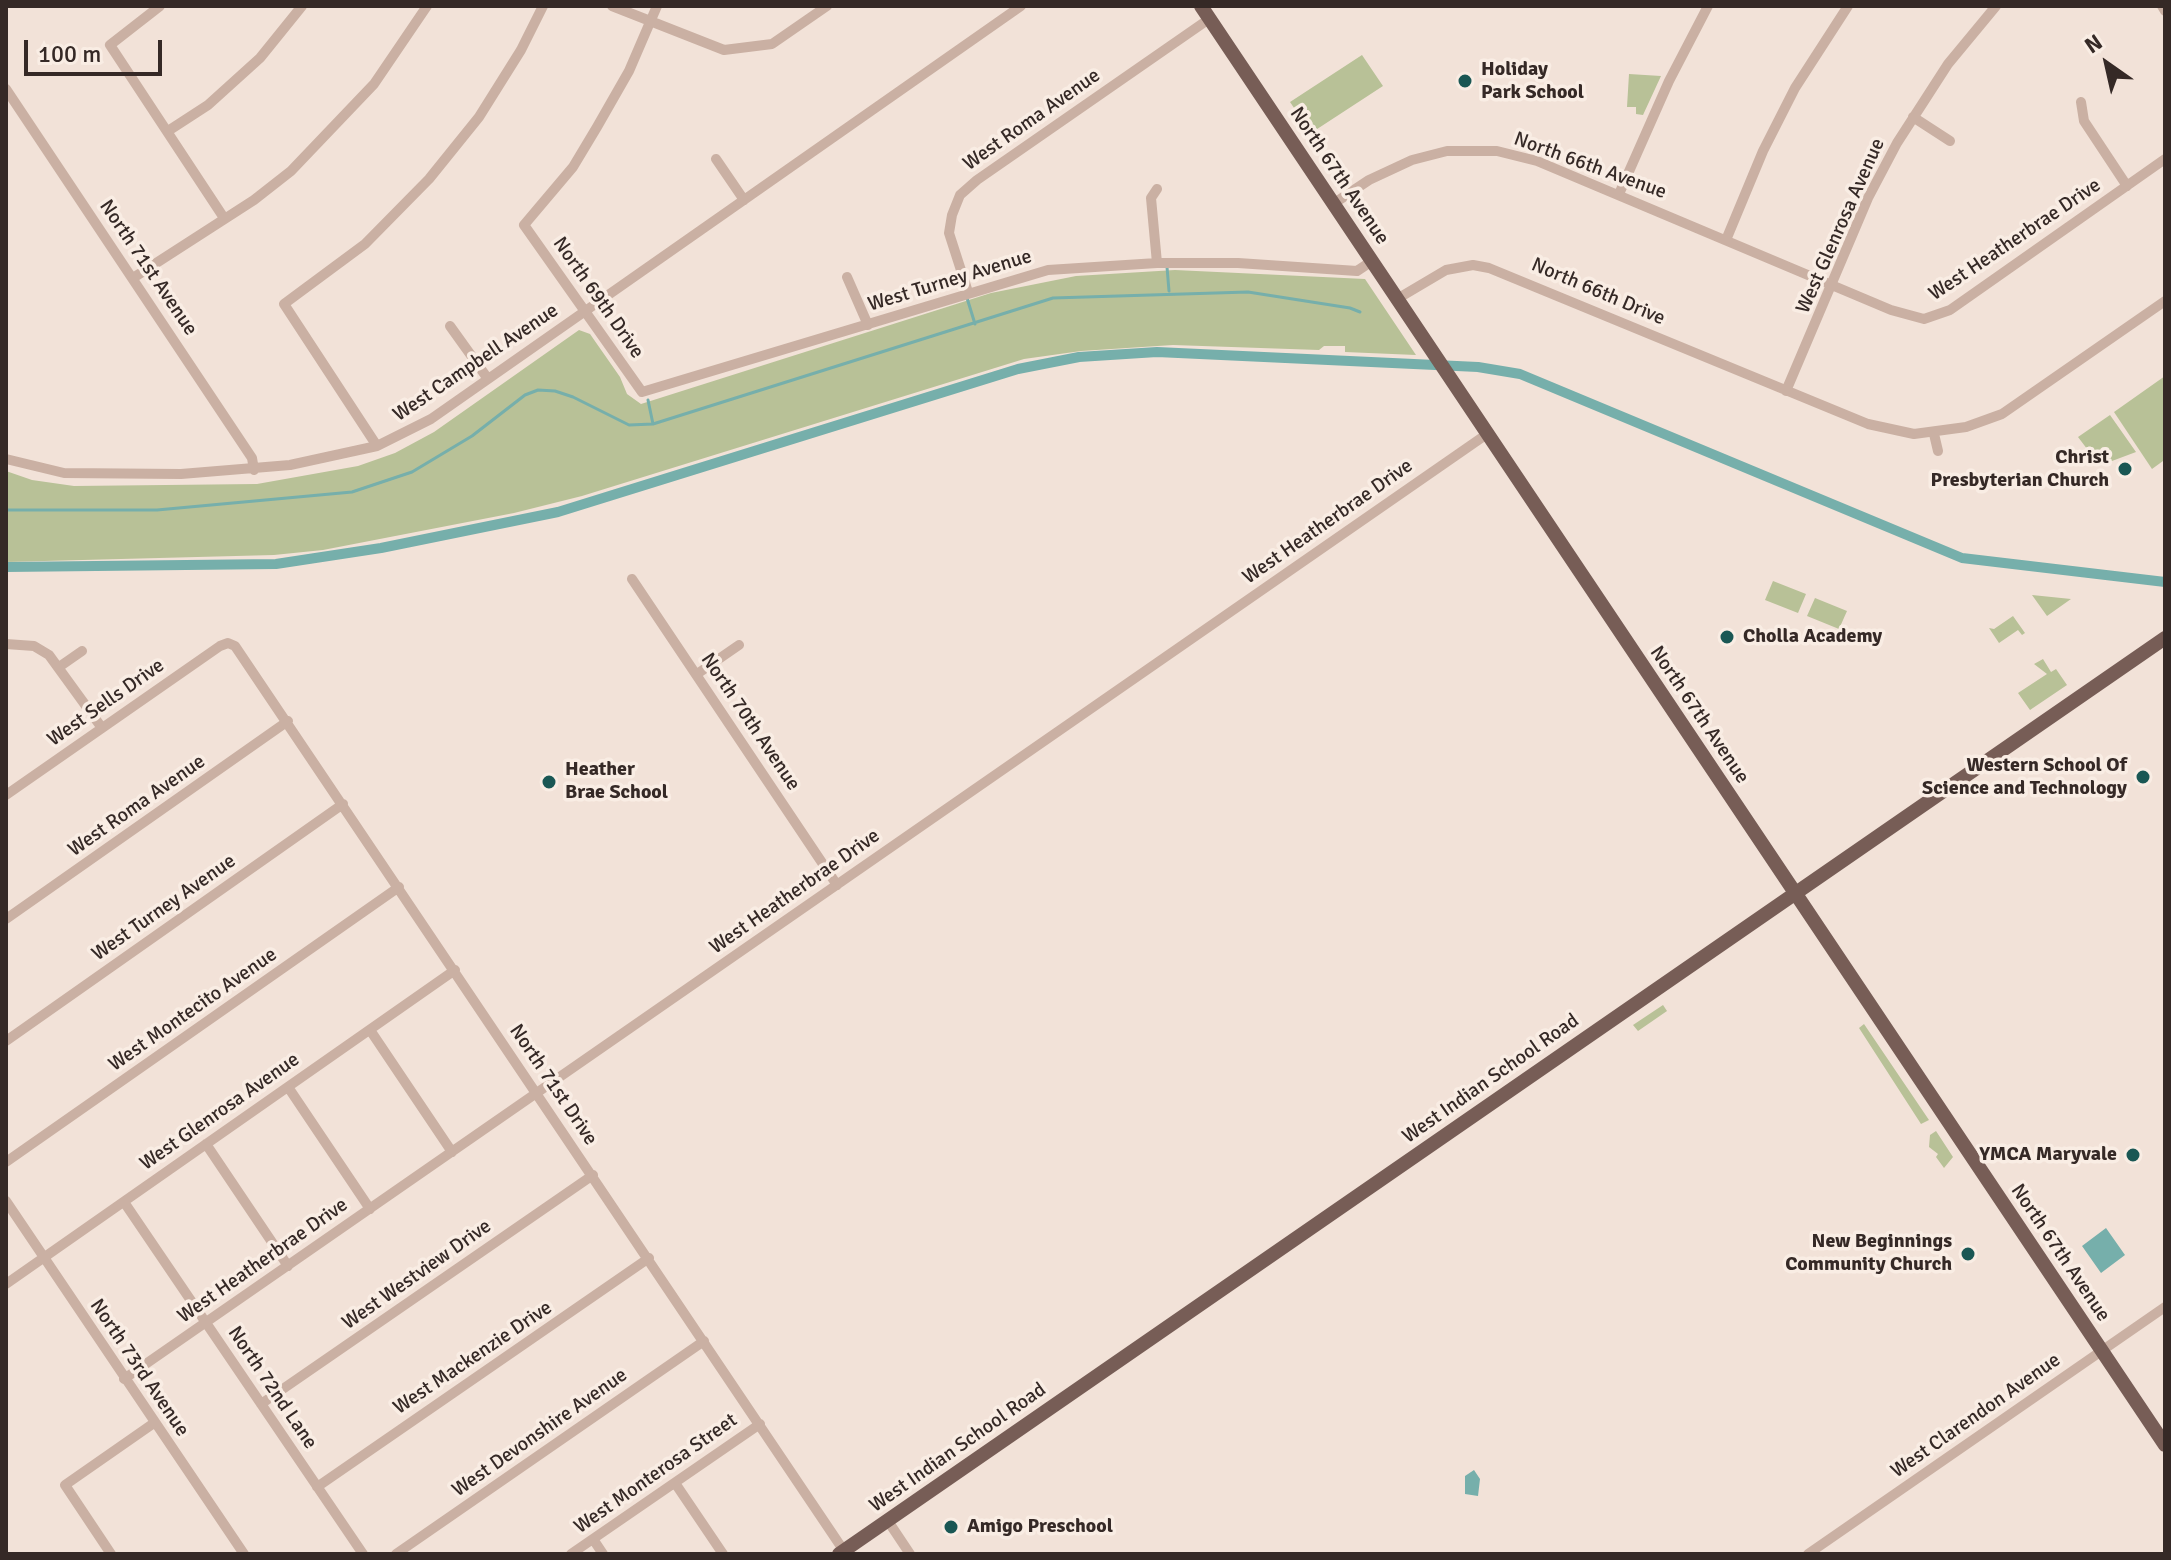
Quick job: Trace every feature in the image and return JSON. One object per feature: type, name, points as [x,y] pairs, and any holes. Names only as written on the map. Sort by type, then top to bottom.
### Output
[{"type":"main road","name":"North 67th Avenue","points":[[1201,6],[2165,1445]]},
{"type":"main road","name":"West Indian School Road","points":[[842,1552],[2165,638]]},
{"type":"street","points":[[160,6],[110,45],[224,218]]},
{"type":"street","points":[[168,131],[208,105],[260,58],[302,6]]},
{"type":"street","points":[[133,278],[291,171],[374,84],[427,6]]},
{"type":"street","points":[[377,446],[284,304],[365,244],[429,179],[479,117],[543,6]]},
{"type":"street","points":[[612,6],[724,50],[772,44],[827,6]]},
{"type":"street","points":[[652,22],[657,6]]},
{"type":"street","name":"West Campbell Avenue","points":[[6,459],[64,473],[254,470],[377,446],[411,431],[1021,6]]},
{"type":"street","points":[[1619,194],[1669,81],[1708,6]]},
{"type":"street","points":[[1726,240],[1763,151],[1795,88],[1848,6]]},
{"type":"street","name":"West Glenrosa Avenue","points":[[1786,391],[1868,198],[1913,117],[1948,64],[1996,6]]},
{"type":"street","name":"West Roma Avenue","points":[[968,292],[949,233],[960,195],[977,180],[1209,19]]},
{"type":"street","name":"North 69th Drive","points":[[642,392],[524,225],[573,167],[629,71],[652,22]]},
{"type":"street","name":"North 71st Avenue","points":[[6,89],[252,458],[254,470]]},
{"type":"street","points":[[2081,102],[2084,121],[2127,186]]},
{"type":"street","points":[[1913,117],[1950,141]]},
{"type":"street","name":"North 66th Avenue","points":[[1333,204],[1386,171],[1428,155],[1461,150],[1517,156],[1619,194],[1833,285]]},
{"type":"street","points":[[716,159],[744,200]]},
{"type":"street","name":"West Heatherbrae Drive","points":[[1833,285],[1912,317],[1939,316],[2165,159]]},
{"type":"street","points":[[1157,189],[1151,198],[1157,263]]},
{"type":"street","name":"West Turney Avenue","points":[[642,392],[1048,270],[1157,263],[1238,263],[1357,271],[1372,261]]},
{"type":"street","name":"North 66th Drive","points":[[1397,299],[1446,270],[1473,265],[1489,268],[1786,391]]},
{"type":"street","points":[[847,277],[868,325]]},
{"type":"street","points":[[1786,391],[1894,432],[1934,434],[2002,414],[2165,301]]},
{"type":"street","points":[[450,326],[488,379]]},
{"type":"street","name":"West Heatherbrae Drive","points":[[124,1379],[1487,434]]},
{"type":"street","points":[[1934,434],[1938,451]]},
{"type":"street","name":"North 70th Avenue","points":[[632,579],[837,885]]},
{"type":"street","name":"North 71st Drive","points":[[228,643],[240,652],[288,721],[760,1424],[842,1552]]},
{"type":"street","name":"West Sells Drive","points":[[6,795],[228,643]]},
{"type":"street","points":[[6,644],[34,646],[59,667],[102,728]]},
{"type":"street","points":[[697,674],[739,645]]},
{"type":"street","points":[[59,667],[82,651]]},
{"type":"street","name":"West Roma Avenue","points":[[6,919],[288,721]]},
{"type":"street","name":"West Turney Avenue","points":[[6,1041],[343,804]]},
{"type":"street","name":"West Montecito Avenue","points":[[6,1162],[399,887]]},
{"type":"street","name":"West Glenrosa Avenue","points":[[6,1284],[455,970]]},
{"type":"street","points":[[370,1030],[452,1152]]},
{"type":"street","points":[[288,1087],[370,1209]]},
{"type":"street","points":[[206,1144],[288,1266]]},
{"type":"street","name":"West Westview Drive","points":[[261,1404],[593,1175]]},
{"type":"street","name":"North 73rd Avenue","points":[[6,1201],[244,1554]]},
{"type":"street","name":"North 72nd Lane","points":[[124,1202],[363,1554]]},
{"type":"street","name":"West Mackenzie Drive","points":[[317,1487],[649,1258]]},
{"type":"street","name":"West Clarendon Avenue","points":[[1808,1554],[2165,1307]]},
{"type":"street","name":"West Devonshire Avenue","points":[[396,1554],[704,1341]]},
{"type":"street","points":[[111,1554],[65,1485],[154,1423]]},
{"type":"street","name":"West Monterosa Street","points":[[571,1554],[760,1424]]},
{"type":"street","points":[[675,1483],[723,1554]]},
{"type":"street","points":[[888,1521],[910,1554]]},
{"type":"street","points":[[593,1539],[603,1554]]},
{"type":"green space","points":[[1362,55],[1383,86],[1311,133],[1290,102]]},
{"type":"green space","points":[[1629,74],[1661,76],[1643,115],[1636,114],[1636,107],[1627,107]]},
{"type":"green space","points":[[1175,270],[1365,279],[1416,355],[1345,352],[1345,346],[1324,346],[1319,350],[1173,345],[1081,351],[1024,359],[582,496],[514,513],[323,550],[274,555],[6,562],[6,471],[32,480],[74,486],[257,484],[358,466],[395,453],[434,432],[579,330],[590,334],[620,377],[627,394],[641,404],[991,293],[1076,276]]},
{"type":"green space","points":[[2165,376],[2165,464],[2163,461],[2152,469],[2114,412]]},
{"type":"green space","points":[[2110,415],[2136,452],[2112,461],[2102,460],[2100,466],[2078,437]]},
{"type":"green space","points":[[1773,581],[1806,594],[1798,613],[1765,600]]},
{"type":"green space","points":[[2032,595],[2071,599],[2047,616]]},
{"type":"green space","points":[[1815,598],[1847,611],[1839,629],[1807,616]]},
{"type":"green space","points":[[2013,616],[2025,633],[2022,635],[2018,630],[1999,643],[1989,628],[1994,629]]},
{"type":"green space","points":[[2043,659],[2051,672],[2056,669],[2067,685],[2030,710],[2018,693],[2047,674],[2034,664]]},
{"type":"green space","points":[[1663,1005],[1667,1011],[1638,1031],[1633,1025]]},
{"type":"green space","points":[[1864,1024],[1929,1120],[1921,1124],[1859,1028]]},
{"type":"green space","points":[[1936,1131],[1953,1157],[1944,1168],[1936,1157],[1938,1154],[1929,1147],[1930,1135]]},
{"type":"water","points":[[2106,1228],[2125,1255],[2101,1273],[2082,1246]]},
{"type":"water","points":[[1474,1470],[1480,1479],[1478,1496],[1465,1494],[1465,1476]]},
{"type":"waterway","points":[[1167,267],[1169,291]]},
{"type":"waterway","points":[[6,510],[157,510],[352,492],[412,472],[472,436],[525,395],[538,390],[573,397],[629,425],[653,424],[1053,298],[1248,292],[1360,312]]},
{"type":"waterway","points":[[967,298],[975,324]]},
{"type":"waterway","points":[[6,567],[276,564],[381,548],[558,512],[1018,369],[1079,357],[1157,352],[1478,367],[1520,374],[1962,558],[2165,582]]},
{"type":"waterway","points":[[648,400],[653,424]]},
{"type":"place","name":"Holiday Park School","points":[[1465,81]]},
{"type":"place","name":"Christ Presbyterian Church","points":[[2125,469]]},
{"type":"place","name":"Cholla Academy","points":[[1727,637]]},
{"type":"place","name":"Western School Of Science and Technology","points":[[2143,777]]},
{"type":"place","name":"Heather Brae School","points":[[549,782]]},
{"type":"place","name":"YMCA Maryvale","points":[[2133,1155]]},
{"type":"place","name":"New Beginnings Community Church","points":[[1968,1254]]},
{"type":"place","name":"Amigo Preschool","points":[[951,1527]]}]
